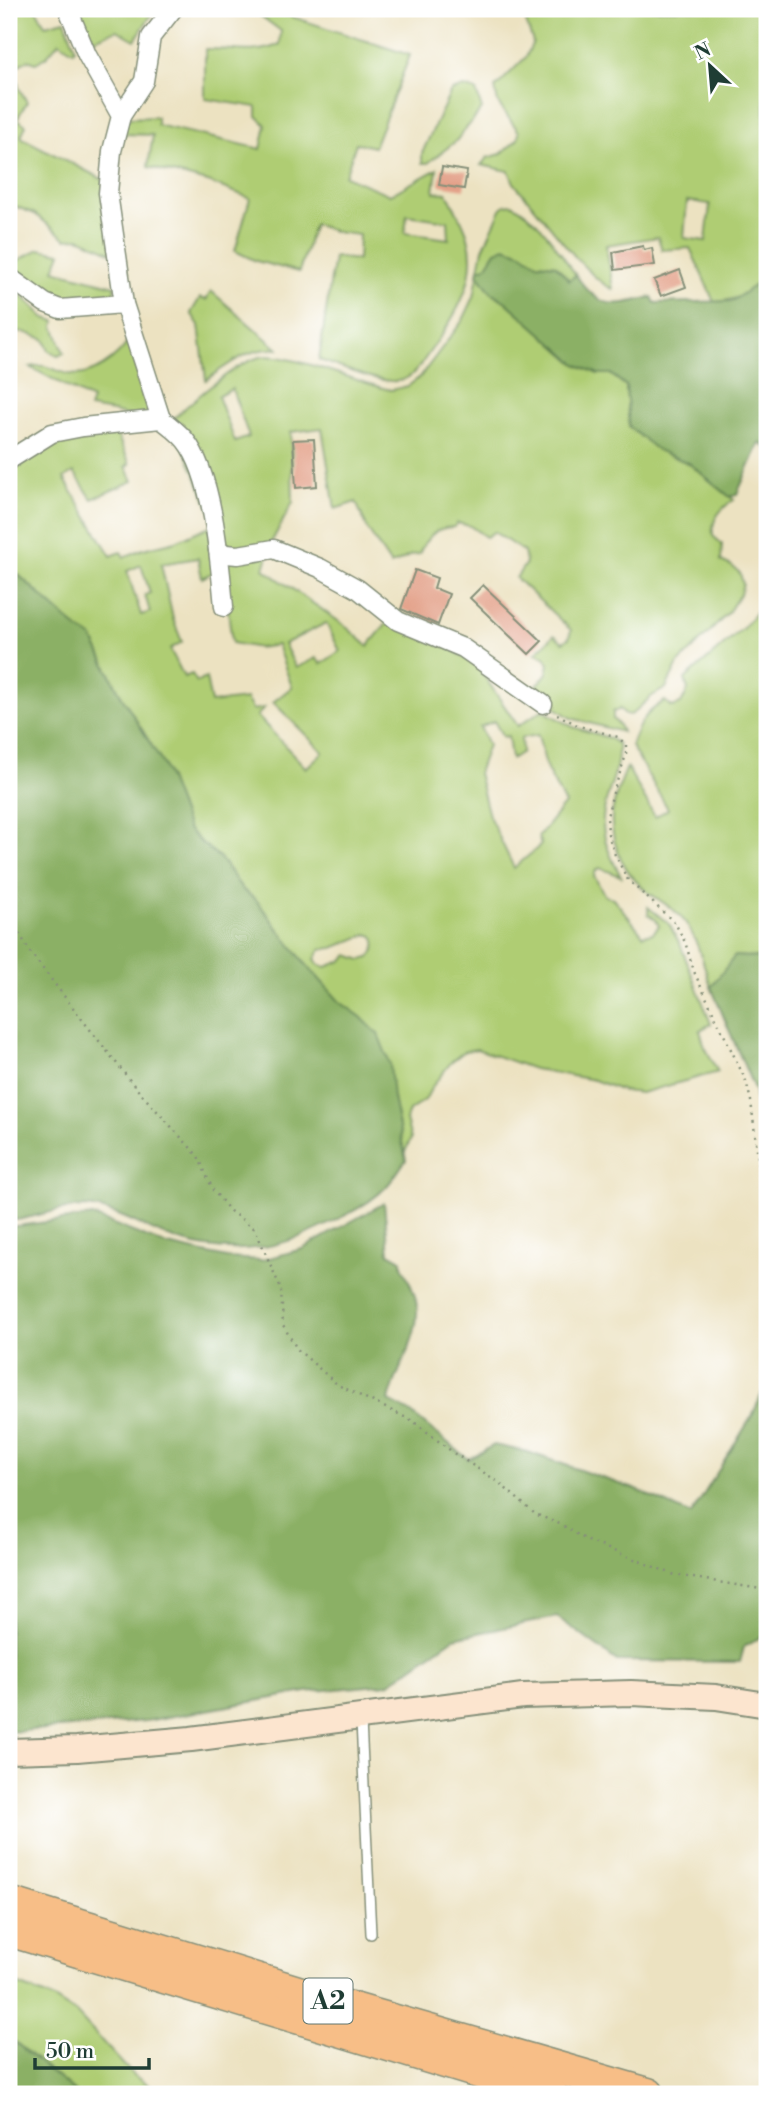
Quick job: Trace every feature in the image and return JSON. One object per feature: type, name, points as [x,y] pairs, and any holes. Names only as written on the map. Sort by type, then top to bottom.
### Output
[{"type":"highway","name":"A2","points":[[9,1903],[350,2008],[648,2094]]},
{"type":"highway","name":"A2","points":[[9,1930],[551,2094]]},
{"type":"main road","points":[[9,1751],[76,1749],[191,1739],[523,1696],[631,1693],[716,1698],[767,1705]]},
{"type":"street","points":[[68,9],[87,55],[121,116]]},
{"type":"street","points":[[173,9],[151,37],[144,81],[121,116],[112,151],[107,193],[124,304],[160,419],[185,441],[202,476],[218,550],[224,607]]},
{"type":"street","points":[[9,277],[45,303],[60,309],[124,304]]},
{"type":"street","points":[[9,460],[52,433],[160,419]]},
{"type":"street","points":[[218,550],[238,555],[274,550],[320,568],[358,589],[398,621],[463,648],[542,704]]},
{"type":"lane","points":[[361,1715],[371,1934]]},
{"type":"path","points":[[542,704],[579,726],[618,737],[626,745],[626,755],[607,817],[608,834],[628,880],[676,923],[695,974],[746,1081],[751,1101],[767,1232]]},
{"type":"path","points":[[9,915],[30,952],[81,1018],[136,1088],[198,1156],[213,1190],[230,1211],[255,1229],[281,1289],[283,1325],[297,1349],[338,1385],[414,1421],[455,1454],[496,1481],[535,1514],[562,1525],[588,1541],[675,1575],[767,1590]]},
{"type":"green space","points":[[9,9],[36,9],[45,25],[65,20],[75,48],[73,51],[59,42],[47,56],[36,63],[28,60],[15,67],[19,88],[27,102],[17,119],[26,125],[21,136],[24,139],[104,180],[113,253],[79,238],[66,239],[35,214],[9,204]]},
{"type":"green space","points":[[75,9],[155,9],[135,40],[117,30],[87,42]]},
{"type":"green space","points":[[268,9],[410,55],[374,147],[356,143],[345,176],[390,195],[437,169],[434,192],[447,193],[461,220],[468,237],[471,268],[463,297],[449,324],[417,369],[403,380],[389,381],[358,374],[319,360],[334,257],[358,260],[359,235],[336,232],[314,224],[299,272],[256,261],[235,251],[250,198],[208,182],[148,167],[153,135],[122,134],[123,118],[157,117],[157,125],[261,149],[266,125],[257,116],[257,107],[205,99],[205,49],[253,51],[280,44],[281,31],[254,11]],"holes":[[[407,215],[448,221],[449,239],[405,233]]]},
{"type":"green space","points":[[531,9],[767,9],[767,277],[762,283],[743,295],[714,302],[690,248],[662,250],[658,237],[606,245],[613,289],[579,261],[514,183],[509,171],[481,165],[487,158],[501,154],[518,139],[519,132],[498,103],[495,88],[526,57],[533,42],[526,22]],"holes":[[[687,201],[710,204],[706,241],[684,238]]]},
{"type":"green space","points":[[464,87],[476,91],[482,109],[456,141],[428,163],[422,163],[422,153],[451,91]]},
{"type":"green space","points":[[512,204],[531,217],[555,245],[576,275],[569,281],[556,265],[537,263],[522,253],[496,251],[486,267],[479,269],[483,249],[501,209]]},
{"type":"green space","points":[[505,247],[522,253],[537,263],[556,265],[569,280],[576,275],[593,295],[609,303],[652,297],[655,303],[732,301],[767,277],[767,448],[760,443],[737,494],[730,497],[689,463],[657,450],[629,427],[626,386],[611,374],[598,374],[576,364],[491,292],[478,274],[479,269],[486,267],[496,251]]},
{"type":"green space","points":[[39,249],[61,253],[54,270],[115,286],[114,292],[98,299],[61,305],[11,272],[19,260]]},
{"type":"green space","points":[[478,274],[491,292],[576,364],[598,374],[610,374],[626,386],[628,415],[657,450],[688,463],[734,500],[718,515],[713,536],[722,544],[721,561],[740,573],[743,584],[740,594],[727,614],[678,664],[666,688],[652,696],[631,715],[620,709],[613,712],[613,719],[622,732],[571,718],[532,692],[547,673],[549,664],[545,657],[536,653],[554,635],[563,642],[569,638],[571,630],[516,578],[526,563],[524,552],[494,532],[486,537],[470,526],[457,523],[455,527],[432,534],[419,554],[391,565],[368,530],[356,502],[335,509],[322,428],[291,432],[293,502],[271,543],[237,550],[225,544],[172,420],[226,375],[260,357],[272,356],[305,363],[391,390],[408,386],[420,377],[463,320],[474,297]],"holes":[[[232,389],[249,437],[235,442],[218,396]]]},
{"type":"green space","points":[[9,283],[45,318],[55,321],[54,326],[64,353],[58,356],[49,351],[44,339],[24,332],[9,334]]},
{"type":"green space","points":[[211,291],[278,349],[249,354],[206,380],[199,325],[191,313],[200,298],[206,300]]},
{"type":"green space","points":[[129,340],[150,408],[149,415],[143,420],[89,408],[92,400],[30,367],[46,366],[77,375],[86,373],[111,360]]},
{"type":"green space","points":[[77,434],[117,435],[130,464],[126,466],[133,481],[92,499],[74,472],[64,478],[111,556],[121,552],[124,557],[176,541],[210,526],[214,572],[202,578],[198,558],[161,564],[173,619],[182,642],[170,649],[184,677],[192,674],[197,682],[206,678],[211,703],[246,699],[253,710],[264,708],[257,716],[306,768],[323,752],[273,702],[292,687],[277,645],[259,648],[232,643],[222,560],[268,556],[264,569],[344,625],[368,646],[389,621],[452,649],[478,667],[518,726],[542,710],[573,727],[609,738],[618,744],[617,765],[604,810],[603,827],[608,849],[621,876],[600,868],[594,876],[605,896],[613,898],[643,935],[653,933],[659,926],[648,914],[648,907],[669,924],[680,944],[711,1024],[700,1030],[704,1045],[718,1072],[641,1093],[623,1091],[594,1080],[534,1069],[477,1049],[465,1051],[452,1061],[425,1100],[409,1111],[406,1120],[411,1139],[404,1154],[393,1098],[361,1017],[340,1003],[256,900],[243,890],[220,858],[188,829],[164,766],[118,690],[92,637],[79,630],[12,569],[9,571],[9,466],[52,439]],"holes":[[[141,565],[150,593],[145,595],[150,612],[141,615],[127,571]],[[326,623],[340,651],[321,664],[316,658],[296,668],[284,644]],[[494,721],[503,737],[508,736],[511,759],[522,752],[521,738],[538,735],[547,770],[565,804],[538,837],[541,845],[514,868],[489,816],[478,773],[488,745],[480,727]],[[367,934],[373,936],[376,945],[369,958],[362,960],[348,955],[342,961],[326,967],[319,965],[315,959],[321,949],[333,948]]]},
{"type":"green space","points":[[12,569],[79,630],[92,637],[118,690],[164,766],[188,829],[220,858],[243,890],[256,900],[304,962],[340,1002],[378,1034],[390,1064],[393,1098],[406,1160],[390,1183],[377,1195],[324,1227],[304,1236],[265,1247],[224,1249],[180,1241],[121,1216],[85,1207],[17,1220],[9,1219],[9,869],[14,866],[14,853],[9,840],[9,571]]},
{"type":"green space","points":[[762,587],[767,587],[767,958],[735,956],[711,987],[697,945],[685,922],[640,885],[623,864],[613,834],[612,812],[627,767],[655,817],[668,809],[631,746],[636,732],[647,715],[658,705],[665,701],[672,707],[681,704],[688,690],[685,679],[744,627],[759,608]]},
{"type":"green space","points":[[735,956],[767,958],[767,1186],[755,1091],[711,987]]},
{"type":"green space","points":[[384,1203],[389,1253],[402,1260],[415,1296],[417,1314],[412,1339],[389,1401],[410,1412],[468,1459],[494,1445],[528,1452],[637,1490],[691,1515],[752,1416],[767,1383],[767,1633],[744,1647],[740,1662],[617,1661],[557,1617],[454,1638],[388,1684],[306,1692],[146,1721],[9,1732],[9,1227],[93,1216],[163,1244],[227,1258],[262,1260],[302,1249]]},
{"type":"green space","points":[[9,1981],[54,1999],[77,2014],[133,2075],[163,2094],[77,2094],[9,2037]]},
{"type":"green space","points":[[9,2037],[77,2094],[9,2094]]},
{"type":"building","points":[[442,167],[467,171],[464,189],[439,185]]},
{"type":"building","points":[[643,246],[644,250],[652,248],[655,265],[615,270],[613,252]]},
{"type":"building","points":[[680,270],[686,287],[661,296],[654,280]]},
{"type":"building","points":[[314,439],[317,486],[296,488],[293,440]]},
{"type":"building","points":[[415,570],[437,578],[434,588],[449,594],[438,625],[401,609]]},
{"type":"building","points":[[483,585],[542,641],[529,654],[470,598]]}]
